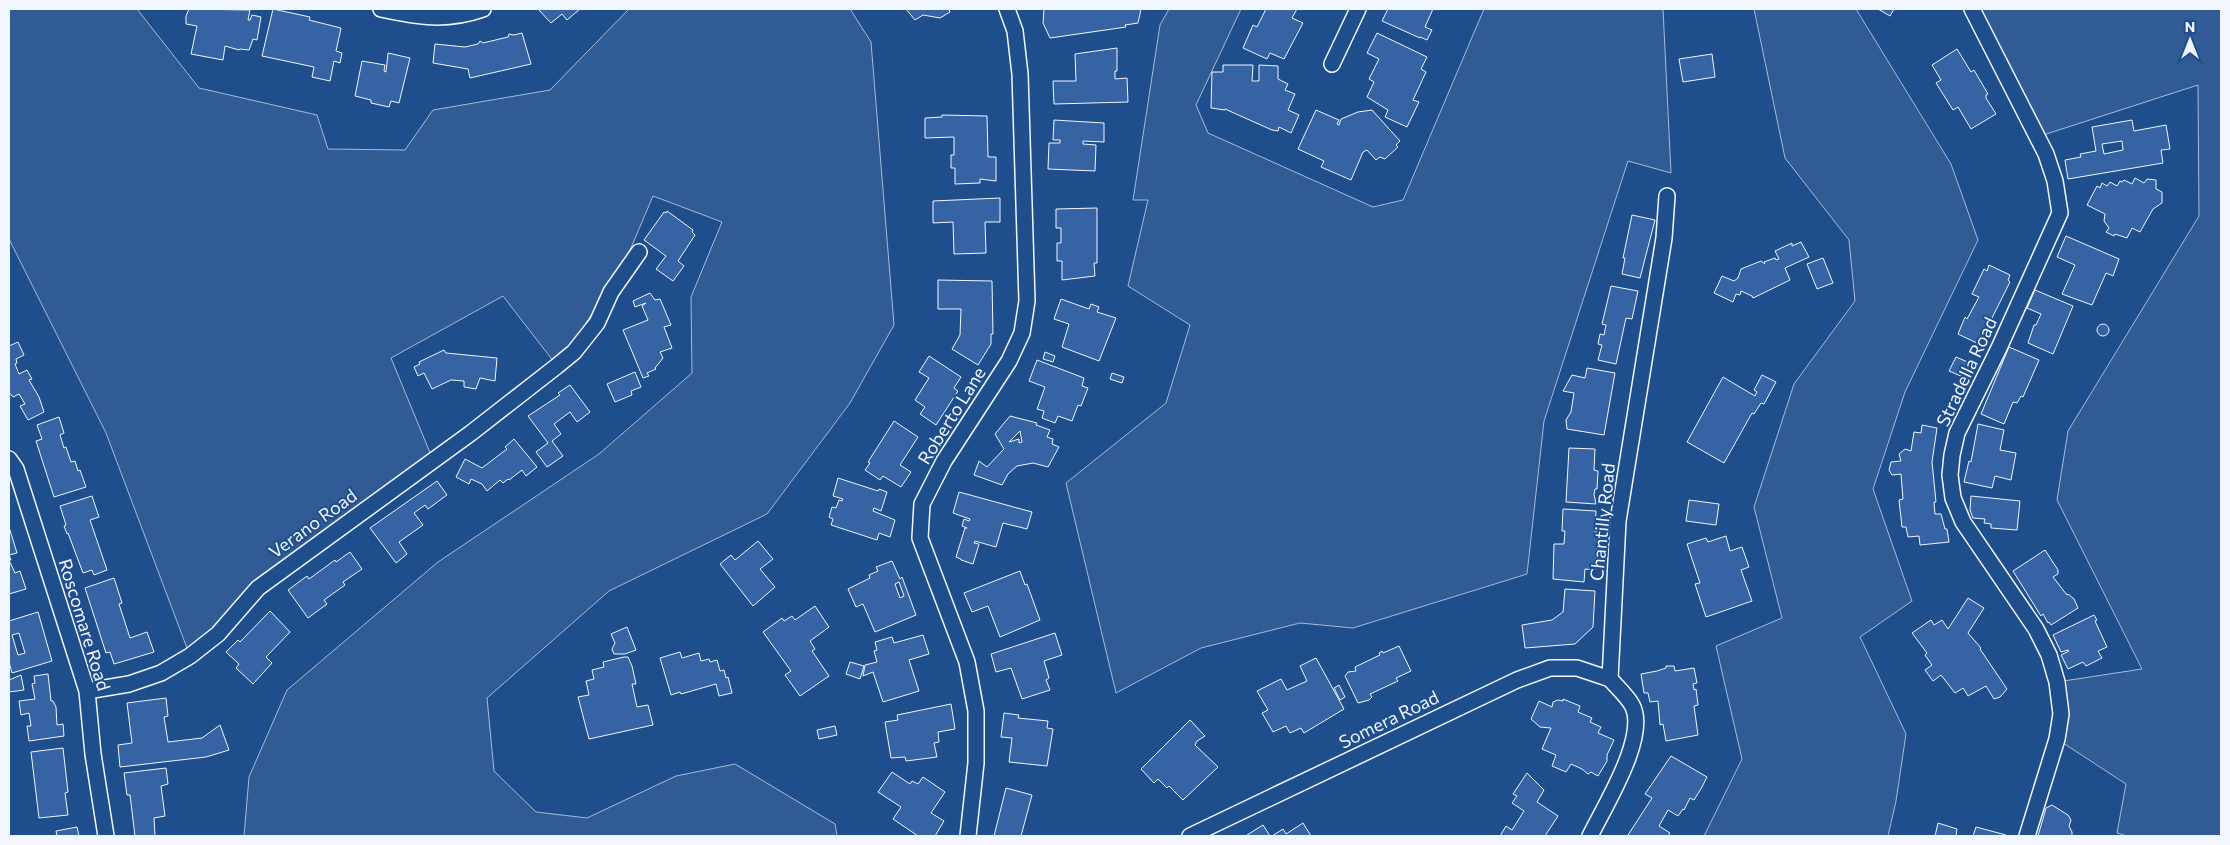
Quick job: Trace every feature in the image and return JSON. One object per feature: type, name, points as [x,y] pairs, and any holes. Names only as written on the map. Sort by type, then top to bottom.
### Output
[{"type":"street","points":[[381,9],[422,18],[463,16],[483,9]]},
{"type":"street","name":"Roberto Lane","points":[[968,836],[976,763],[976,711],[967,662],[920,538],[922,504],[944,461],[1009,361],[1023,324],[1027,301],[1020,74],[1015,31],[1007,9]]},
{"type":"street","points":[[1332,64],[1358,9]]},
{"type":"street","name":"Stradella Road","points":[[1972,9],[2046,154],[2055,182],[2060,213],[2003,339],[1957,433],[1950,475],[1953,498],[1963,522],[2036,629],[2049,655],[2057,682],[2061,714],[2057,739],[2027,836]]},
{"type":"street","name":"Chantilly Road","points":[[1610,679],[1618,521],[1664,238],[1667,196]]},
{"type":"street","name":"Verano Road","points":[[87,691],[129,684],[161,673],[190,656],[218,634],[258,588],[471,433],[557,366],[574,352],[597,323],[611,292],[639,252]]},
{"type":"street","name":"Roscomare Road","points":[[9,459],[16,469],[87,691],[93,754],[106,836]]},
{"type":"street","name":"Somera Road","points":[[1190,836],[1517,680],[1550,668],[1577,668],[1610,679]]},
{"type":"street","points":[[1590,836],[1631,752],[1637,726],[1632,706],[1610,679]]},
{"type":"shaded area","points":[[9,9],[137,9],[199,88],[317,115],[328,149],[405,150],[433,110],[550,90],[629,9],[850,9],[871,42],[894,325],[850,403],[767,514],[609,591],[487,698],[494,771],[536,812],[587,818],[676,776],[735,764],[835,824],[837,836],[244,836],[249,777],[287,690],[438,562],[599,454],[692,373],[691,297],[722,222],[653,196],[622,269],[557,366],[503,296],[391,358],[433,460],[292,562],[190,656],[106,433],[9,239]]},
{"type":"shaded area","points":[[1169,9],[1241,9],[1196,105],[1208,133],[1373,207],[1403,200],[1484,9],[1663,9],[1671,173],[1628,161],[1544,421],[1527,574],[1353,628],[1300,623],[1201,648],[1116,693],[1066,483],[1166,403],[1190,325],[1128,286],[1148,200],[1133,200],[1160,25]]},
{"type":"shaded area","points":[[1754,9],[1856,9],[1951,164],[1978,240],[1905,392],[1873,489],[1912,601],[1860,637],[1906,734],[1896,801],[1888,836],[1704,836],[1742,759],[1716,646],[1782,618],[1754,507],[1794,384],[1855,301],[1849,240],[1785,158]]},
{"type":"shaded area","points":[[1972,9],[2221,9],[2221,836],[2127,836],[2117,833],[2126,784],[2057,739],[2057,682],[2142,669],[2057,500],[2068,431],[2199,216],[2198,85],[2037,137]]},
{"type":"building","points":[[189,9],[250,10],[248,20],[250,20],[252,15],[261,17],[257,40],[253,39],[249,50],[239,50],[225,46],[223,60],[191,54],[197,26],[186,24],[186,16]]},
{"type":"building","points":[[273,9],[310,17],[309,20],[341,28],[336,51],[342,53],[340,63],[334,61],[330,81],[312,77],[314,67],[262,56]]},
{"type":"building","points":[[538,9],[580,9],[567,20],[562,14],[551,23]]},
{"type":"building","points":[[906,9],[949,9],[950,12],[940,18],[923,15],[915,20]]},
{"type":"building","points":[[1044,9],[1141,9],[1138,23],[1125,25],[1126,27],[1050,38],[1043,23]]},
{"type":"building","points":[[1266,9],[1297,9],[1292,18],[1303,23],[1284,59],[1270,53],[1267,59],[1243,48],[1253,25],[1257,27]]},
{"type":"building","points":[[1388,9],[1433,9],[1425,27],[1432,30],[1427,40],[1382,21]]},
{"type":"building","points":[[1878,9],[1894,9],[1890,16]]},
{"type":"building","points":[[522,33],[531,64],[470,78],[468,69],[433,63],[435,44],[465,47],[478,44],[480,41],[483,43],[508,37],[509,34]]},
{"type":"building","points":[[1377,33],[1427,57],[1421,69],[1426,72],[1413,100],[1419,102],[1407,127],[1385,117],[1388,110],[1367,97],[1374,82],[1369,79],[1379,59],[1367,53]]},
{"type":"building","points":[[1117,48],[1115,79],[1127,78],[1128,102],[1054,104],[1053,81],[1076,81],[1075,54]]},
{"type":"building","points":[[1957,49],[1971,72],[1974,70],[1988,94],[1986,98],[1996,114],[1971,129],[1958,107],[1953,110],[1936,83],[1941,80],[1932,65]]},
{"type":"building","points":[[388,53],[410,58],[399,103],[391,101],[389,107],[371,103],[371,100],[355,96],[362,61],[385,65],[384,71],[386,72]]},
{"type":"building","points":[[1712,54],[1715,77],[1683,82],[1679,59]]},
{"type":"building","points":[[1223,65],[1253,65],[1252,81],[1259,81],[1259,65],[1278,66],[1278,79],[1288,84],[1285,90],[1295,94],[1288,110],[1299,115],[1291,133],[1279,127],[1278,131],[1272,130],[1225,109],[1211,108],[1212,72],[1223,72]]},
{"type":"building","points":[[1316,110],[1339,120],[1337,124],[1339,125],[1341,119],[1358,112],[1372,110],[1400,141],[1396,145],[1398,147],[1385,159],[1380,157],[1376,160],[1367,150],[1363,152],[1351,180],[1321,167],[1324,161],[1298,149]]},
{"type":"building","points":[[942,115],[987,116],[988,157],[996,157],[996,181],[980,179],[980,183],[955,184],[955,168],[951,168],[951,155],[954,155],[954,137],[925,138],[925,118],[942,117]]},
{"type":"building","points":[[1054,120],[1104,123],[1104,142],[1083,141],[1083,144],[1096,145],[1095,171],[1048,169],[1049,143],[1060,143],[1060,140],[1053,140]]},
{"type":"building","points":[[2132,120],[2134,131],[2166,125],[2170,149],[2161,150],[2163,163],[2068,179],[2065,160],[2081,157],[2080,154],[2096,151],[2092,127]],"holes":[[[2122,141],[2123,150],[2104,154],[2102,144]]]},
{"type":"building","points":[[2135,178],[2144,183],[2147,179],[2156,180],[2156,189],[2162,192],[2162,203],[2153,209],[2140,232],[2132,228],[2127,238],[2115,234],[2114,236],[2106,232],[2109,228],[2104,221],[2105,214],[2087,205],[2097,186],[2100,188],[2102,183],[2107,186],[2110,182],[2117,186],[2120,181],[2124,180],[2132,184]]},
{"type":"building","points":[[1000,198],[1000,222],[985,222],[986,253],[954,254],[953,222],[933,223],[933,201]]},
{"type":"building","points":[[1097,208],[1097,263],[1094,263],[1095,276],[1062,280],[1062,261],[1057,261],[1057,243],[1061,243],[1061,228],[1056,228],[1056,209]]},
{"type":"building","points":[[667,211],[693,230],[692,232],[695,235],[678,261],[684,266],[673,281],[656,269],[666,256],[644,240],[664,212],[666,213]]},
{"type":"building","points":[[1632,215],[1655,220],[1640,278],[1622,274],[1625,258],[1623,258]]},
{"type":"building","points":[[2066,236],[2119,259],[2113,276],[2106,273],[2092,305],[2062,294],[2075,265],[2057,257]]},
{"type":"building","points":[[1801,242],[1809,257],[1785,268],[1790,280],[1753,298],[1741,291],[1740,295],[1736,294],[1733,302],[1714,293],[1722,276],[1734,281],[1738,278],[1741,269],[1761,261],[1765,264],[1764,262],[1775,258],[1776,260],[1779,259],[1775,251],[1792,243],[1792,246]]},
{"type":"building","points":[[1823,258],[1833,283],[1817,289],[1807,264]]},
{"type":"building","points":[[1989,265],[2010,275],[2008,280],[2010,282],[1979,344],[1958,334],[1965,317],[1967,319],[1979,297],[1972,294],[1984,269],[1987,271]]},
{"type":"building","points":[[938,280],[992,281],[993,334],[991,334],[991,344],[978,365],[952,349],[960,335],[961,309],[938,309]]},
{"type":"building","points":[[1611,286],[1638,291],[1632,319],[1626,318],[1616,364],[1598,360],[1602,345],[1598,344],[1600,334],[1604,335],[1606,325],[1602,324]]},
{"type":"building","points":[[2035,290],[2073,306],[2053,354],[2028,343],[2034,325],[2036,325],[2041,314],[2027,308]]},
{"type":"building","points":[[650,293],[655,300],[660,299],[671,325],[664,327],[672,348],[660,352],[663,358],[656,369],[647,373],[649,376],[643,378],[623,330],[648,320],[642,306],[646,303],[635,307],[633,301]]},
{"type":"building","points":[[1061,299],[1089,309],[1091,304],[1099,307],[1097,312],[1116,318],[1099,361],[1062,347],[1069,324],[1054,319]]},
{"type":"building","points":[[2101,324],[2105,324],[2109,330],[2105,336],[2101,336],[2097,332],[2097,328]]},
{"type":"building","points":[[18,342],[24,355],[16,359],[17,363],[15,364],[19,374],[27,370],[32,379],[29,380],[39,397],[44,412],[28,420],[20,406],[25,404],[19,394],[13,397],[9,392],[9,346]]},
{"type":"building","points":[[2009,347],[2039,360],[2023,397],[2021,396],[2017,403],[2013,402],[2004,424],[1981,414]]},
{"type":"building","points":[[444,350],[446,353],[497,358],[495,381],[480,378],[476,389],[464,387],[464,381],[451,380],[432,389],[424,373],[418,376],[414,367],[420,364],[419,362]]},
{"type":"building","points":[[1045,352],[1055,356],[1053,362],[1043,359]]},
{"type":"building","points":[[929,356],[961,377],[954,388],[958,391],[936,425],[920,414],[925,407],[915,400],[929,378],[919,372]]},
{"type":"building","points":[[1956,357],[1970,363],[1963,377],[1949,371]]},
{"type":"building","points":[[1037,360],[1084,378],[1082,386],[1088,388],[1081,406],[1078,405],[1072,421],[1058,416],[1055,423],[1042,418],[1044,411],[1037,409],[1045,387],[1029,381]]},
{"type":"building","points":[[1587,368],[1615,373],[1604,435],[1567,429],[1566,420],[1571,412],[1574,393],[1563,391],[1572,375],[1585,378]]},
{"type":"building","points":[[635,372],[641,387],[631,391],[632,395],[615,402],[607,384]]},
{"type":"building","points":[[1112,373],[1124,377],[1122,383],[1110,379]]},
{"type":"building","points":[[1762,375],[1776,382],[1764,404],[1761,403],[1754,414],[1752,413],[1724,463],[1687,442],[1723,377],[1755,396],[1757,392],[1754,390]]},
{"type":"building","points":[[570,385],[590,412],[577,422],[570,412],[554,424],[561,434],[552,441],[563,456],[547,467],[536,452],[548,443],[528,416],[560,395],[558,393]]},
{"type":"building","points":[[1010,416],[1037,423],[1036,425],[1050,430],[1047,437],[1053,439],[1052,444],[1059,447],[1048,467],[1033,463],[1017,466],[1008,474],[1002,485],[974,475],[979,461],[987,467],[1004,449],[995,434]],"holes":[[[1020,431],[1022,442],[1019,443],[1019,439],[1009,442]]]},
{"type":"building","points":[[59,417],[64,433],[60,435],[64,448],[66,447],[71,462],[75,461],[86,487],[54,497],[36,441],[42,439],[37,425]]},
{"type":"building","points":[[894,421],[918,437],[900,465],[911,472],[901,487],[883,476],[880,480],[865,470]]},
{"type":"building","points":[[1978,424],[2004,430],[2000,450],[2016,453],[2011,480],[1995,476],[1992,488],[1964,482],[1969,461],[1971,462]]},
{"type":"building","points":[[1922,425],[1937,428],[1932,462],[1936,502],[1934,502],[1935,514],[1941,514],[1945,529],[1947,529],[1949,542],[1920,545],[1919,536],[1908,537],[1906,527],[1902,527],[1899,500],[1903,499],[1901,474],[1892,475],[1889,470],[1891,462],[1901,461],[1899,454],[1905,449],[1911,451],[1914,432],[1921,433]]},
{"type":"building","points":[[514,439],[537,467],[526,476],[522,470],[503,483],[500,480],[487,491],[482,484],[471,479],[469,484],[456,477],[465,459],[482,468],[507,449],[505,447]]},
{"type":"building","points":[[1569,448],[1595,449],[1594,470],[1598,471],[1597,489],[1595,489],[1594,494],[1596,504],[1566,502]]},
{"type":"building","points":[[838,478],[878,491],[879,489],[887,492],[881,511],[874,508],[873,511],[895,520],[890,537],[879,533],[877,540],[831,525],[833,519],[829,517],[832,507],[836,508],[839,500],[842,501],[843,499],[833,496]]},
{"type":"building","points":[[437,481],[447,495],[428,509],[425,505],[414,513],[423,525],[399,542],[407,554],[396,563],[370,528]]},
{"type":"building","points":[[959,492],[1032,512],[1027,529],[1003,523],[996,547],[975,541],[974,543],[979,544],[973,564],[961,560],[956,557],[965,528],[967,528],[962,526],[964,519],[969,521],[970,519],[953,513]]},
{"type":"building","points":[[92,496],[99,517],[90,520],[107,570],[94,575],[92,570],[83,573],[64,526],[66,525],[60,506]]},
{"type":"building","points":[[1971,496],[2020,501],[2017,530],[1991,528],[1991,524],[1984,523],[1985,519],[1973,518],[1970,510]]},
{"type":"building","points":[[1689,500],[1719,504],[1716,525],[1686,521]]},
{"type":"building","points":[[1563,509],[1596,511],[1595,532],[1598,532],[1595,570],[1585,569],[1584,582],[1553,579],[1554,544],[1564,544],[1565,531],[1562,531]]},
{"type":"building","points":[[9,527],[17,553],[9,555]]},
{"type":"building","points":[[1726,536],[1730,551],[1742,547],[1749,567],[1741,570],[1752,601],[1706,617],[1695,584],[1700,583],[1687,544],[1706,538],[1708,542]]},
{"type":"building","points":[[758,541],[773,559],[760,569],[775,587],[753,606],[720,564],[731,555],[735,560]]},
{"type":"building","points":[[2045,550],[2058,570],[2058,574],[2053,577],[2067,595],[2074,599],[2078,608],[2051,625],[2043,614],[2041,616],[2013,571]]},
{"type":"building","points":[[350,552],[362,569],[343,582],[345,585],[324,600],[327,604],[308,618],[288,590],[307,576],[309,579],[335,560],[336,562]]},
{"type":"building","points":[[9,560],[15,573],[20,571],[26,589],[9,594]]},
{"type":"building","points":[[892,561],[900,579],[902,577],[916,615],[875,632],[863,604],[856,607],[848,589],[870,578],[869,575],[878,571],[876,567]],"holes":[[[899,582],[904,596],[900,598],[895,584]]]},
{"type":"building","points":[[1020,571],[1025,585],[1027,584],[1040,620],[1000,637],[988,606],[972,612],[964,593]]},
{"type":"building","points":[[114,578],[122,603],[119,604],[130,638],[147,632],[154,652],[114,664],[110,652],[106,653],[85,588]]},
{"type":"building","points":[[1565,589],[1595,591],[1593,627],[1575,644],[1525,648],[1522,625],[1552,620],[1563,612]]},
{"type":"building","points":[[1968,598],[1984,608],[1968,633],[1981,648],[2007,689],[2000,697],[1994,699],[1986,686],[1968,696],[1963,688],[1955,693],[1941,675],[1933,681],[1925,670],[1932,665],[1925,655],[1927,653],[1912,633],[1931,620],[1934,625],[1942,620],[1948,629]]},
{"type":"building","points":[[815,606],[829,627],[810,641],[815,649],[812,651],[829,676],[800,696],[785,675],[791,671],[763,632],[782,618],[784,621],[792,616],[795,620]]},
{"type":"building","points":[[270,611],[290,632],[266,657],[272,663],[253,684],[236,668],[239,664],[226,652],[238,640],[240,642]]},
{"type":"building","points":[[38,612],[52,661],[12,673],[9,662],[9,621]],"holes":[[[19,633],[25,653],[18,655],[12,635]]]},
{"type":"building","points":[[2094,615],[2107,647],[2098,651],[2102,658],[2086,666],[2083,662],[2068,669],[2061,655],[2069,651],[2061,652],[2053,635]]},
{"type":"building","points":[[627,627],[636,650],[625,654],[614,654],[612,649],[615,643],[611,634]]},
{"type":"building","points":[[1055,633],[1062,655],[1044,661],[1049,678],[1046,680],[1050,690],[1022,699],[1011,668],[996,672],[991,654]]},
{"type":"building","points":[[923,635],[929,654],[909,660],[919,691],[883,702],[873,672],[863,676],[865,665],[877,662],[874,651],[877,650],[875,642],[892,637],[894,643]]},
{"type":"building","points":[[1399,646],[1411,671],[1396,678],[1398,681],[1370,694],[1372,697],[1369,700],[1358,703],[1345,676],[1348,672],[1356,671],[1355,667],[1380,655],[1379,653],[1382,651],[1383,653]]},
{"type":"building","points":[[680,652],[682,658],[699,653],[701,661],[709,659],[710,662],[717,660],[720,671],[724,670],[726,678],[728,677],[732,693],[719,696],[716,684],[671,695],[660,658]]},
{"type":"building","points":[[628,657],[632,666],[636,684],[632,684],[637,707],[648,705],[653,725],[589,739],[578,697],[589,695],[586,681],[594,679],[592,670],[604,667],[603,662]]},
{"type":"building","points":[[1316,658],[1344,709],[1304,733],[1301,728],[1290,733],[1286,726],[1273,732],[1262,713],[1268,710],[1257,691],[1281,679],[1287,690],[1307,681],[1300,666]]},
{"type":"building","points":[[850,662],[864,666],[860,679],[846,674]]},
{"type":"building","points":[[1666,666],[1674,666],[1675,671],[1694,668],[1697,683],[1693,684],[1694,690],[1696,689],[1698,705],[1694,706],[1698,735],[1666,741],[1663,724],[1660,725],[1658,701],[1650,702],[1648,693],[1644,693],[1641,674],[1657,671],[1666,668]]},
{"type":"building","points":[[48,674],[51,701],[53,701],[56,707],[57,725],[63,724],[64,736],[29,741],[27,726],[31,726],[29,713],[21,715],[19,701],[35,699],[32,684],[35,683],[34,676]]},
{"type":"building","points":[[21,675],[24,690],[9,692],[9,680]]},
{"type":"building","points":[[1339,685],[1345,697],[1340,700],[1334,688]]},
{"type":"building","points":[[166,698],[168,716],[164,717],[168,742],[202,738],[220,725],[229,750],[206,757],[120,767],[118,745],[132,743],[127,703]]},
{"type":"building","points":[[1563,699],[1580,706],[1578,712],[1592,718],[1590,722],[1601,727],[1598,733],[1614,740],[1607,755],[1607,761],[1598,776],[1591,772],[1588,774],[1571,764],[1566,772],[1552,766],[1556,755],[1542,749],[1551,728],[1540,727],[1531,719],[1539,701],[1552,707],[1553,702],[1563,701]]},
{"type":"building","points":[[951,704],[955,729],[938,732],[939,742],[934,743],[937,757],[906,761],[905,757],[891,758],[885,722],[898,720],[897,715]]},
{"type":"building","points":[[1004,713],[1019,715],[1018,718],[1048,721],[1047,728],[1053,729],[1047,766],[1009,762],[1012,738],[1001,737]]},
{"type":"building","points":[[1190,720],[1205,736],[1197,741],[1195,745],[1218,767],[1183,800],[1169,786],[1167,788],[1158,779],[1154,783],[1141,769]]},
{"type":"building","points":[[835,726],[837,735],[819,739],[817,730]]},
{"type":"building","points":[[63,748],[68,792],[65,793],[68,815],[39,818],[31,752]]},
{"type":"building","points":[[1671,756],[1707,777],[1702,787],[1694,800],[1690,798],[1684,810],[1678,816],[1668,810],[1659,826],[1670,833],[1668,836],[1628,835],[1652,798],[1645,794]]},
{"type":"building","points":[[166,768],[168,784],[161,786],[165,816],[154,818],[155,836],[135,836],[130,795],[127,795],[124,773]]},
{"type":"building","points":[[892,772],[910,784],[912,781],[918,784],[923,777],[945,792],[931,813],[944,821],[935,836],[918,836],[893,819],[901,807],[878,792]]},
{"type":"building","points":[[1527,773],[1544,790],[1537,802],[1558,816],[1545,836],[1500,836],[1506,826],[1512,830],[1524,811],[1512,803],[1517,796],[1513,794]]},
{"type":"building","points":[[1006,788],[1032,795],[1021,836],[994,836]]},
{"type":"building","points":[[2052,805],[2068,815],[2071,820],[2069,826],[2072,836],[2038,836],[2046,808]]},
{"type":"building","points":[[1303,823],[1311,836],[1272,836],[1283,829],[1286,834]]},
{"type":"building","points":[[1938,823],[1957,829],[1956,836],[1935,836]]},
{"type":"building","points":[[1263,825],[1270,836],[1247,835]]},
{"type":"building","points":[[77,827],[79,836],[57,836],[56,831]]},
{"type":"building","points":[[1976,827],[2006,835],[2006,836],[1973,836]]}]
